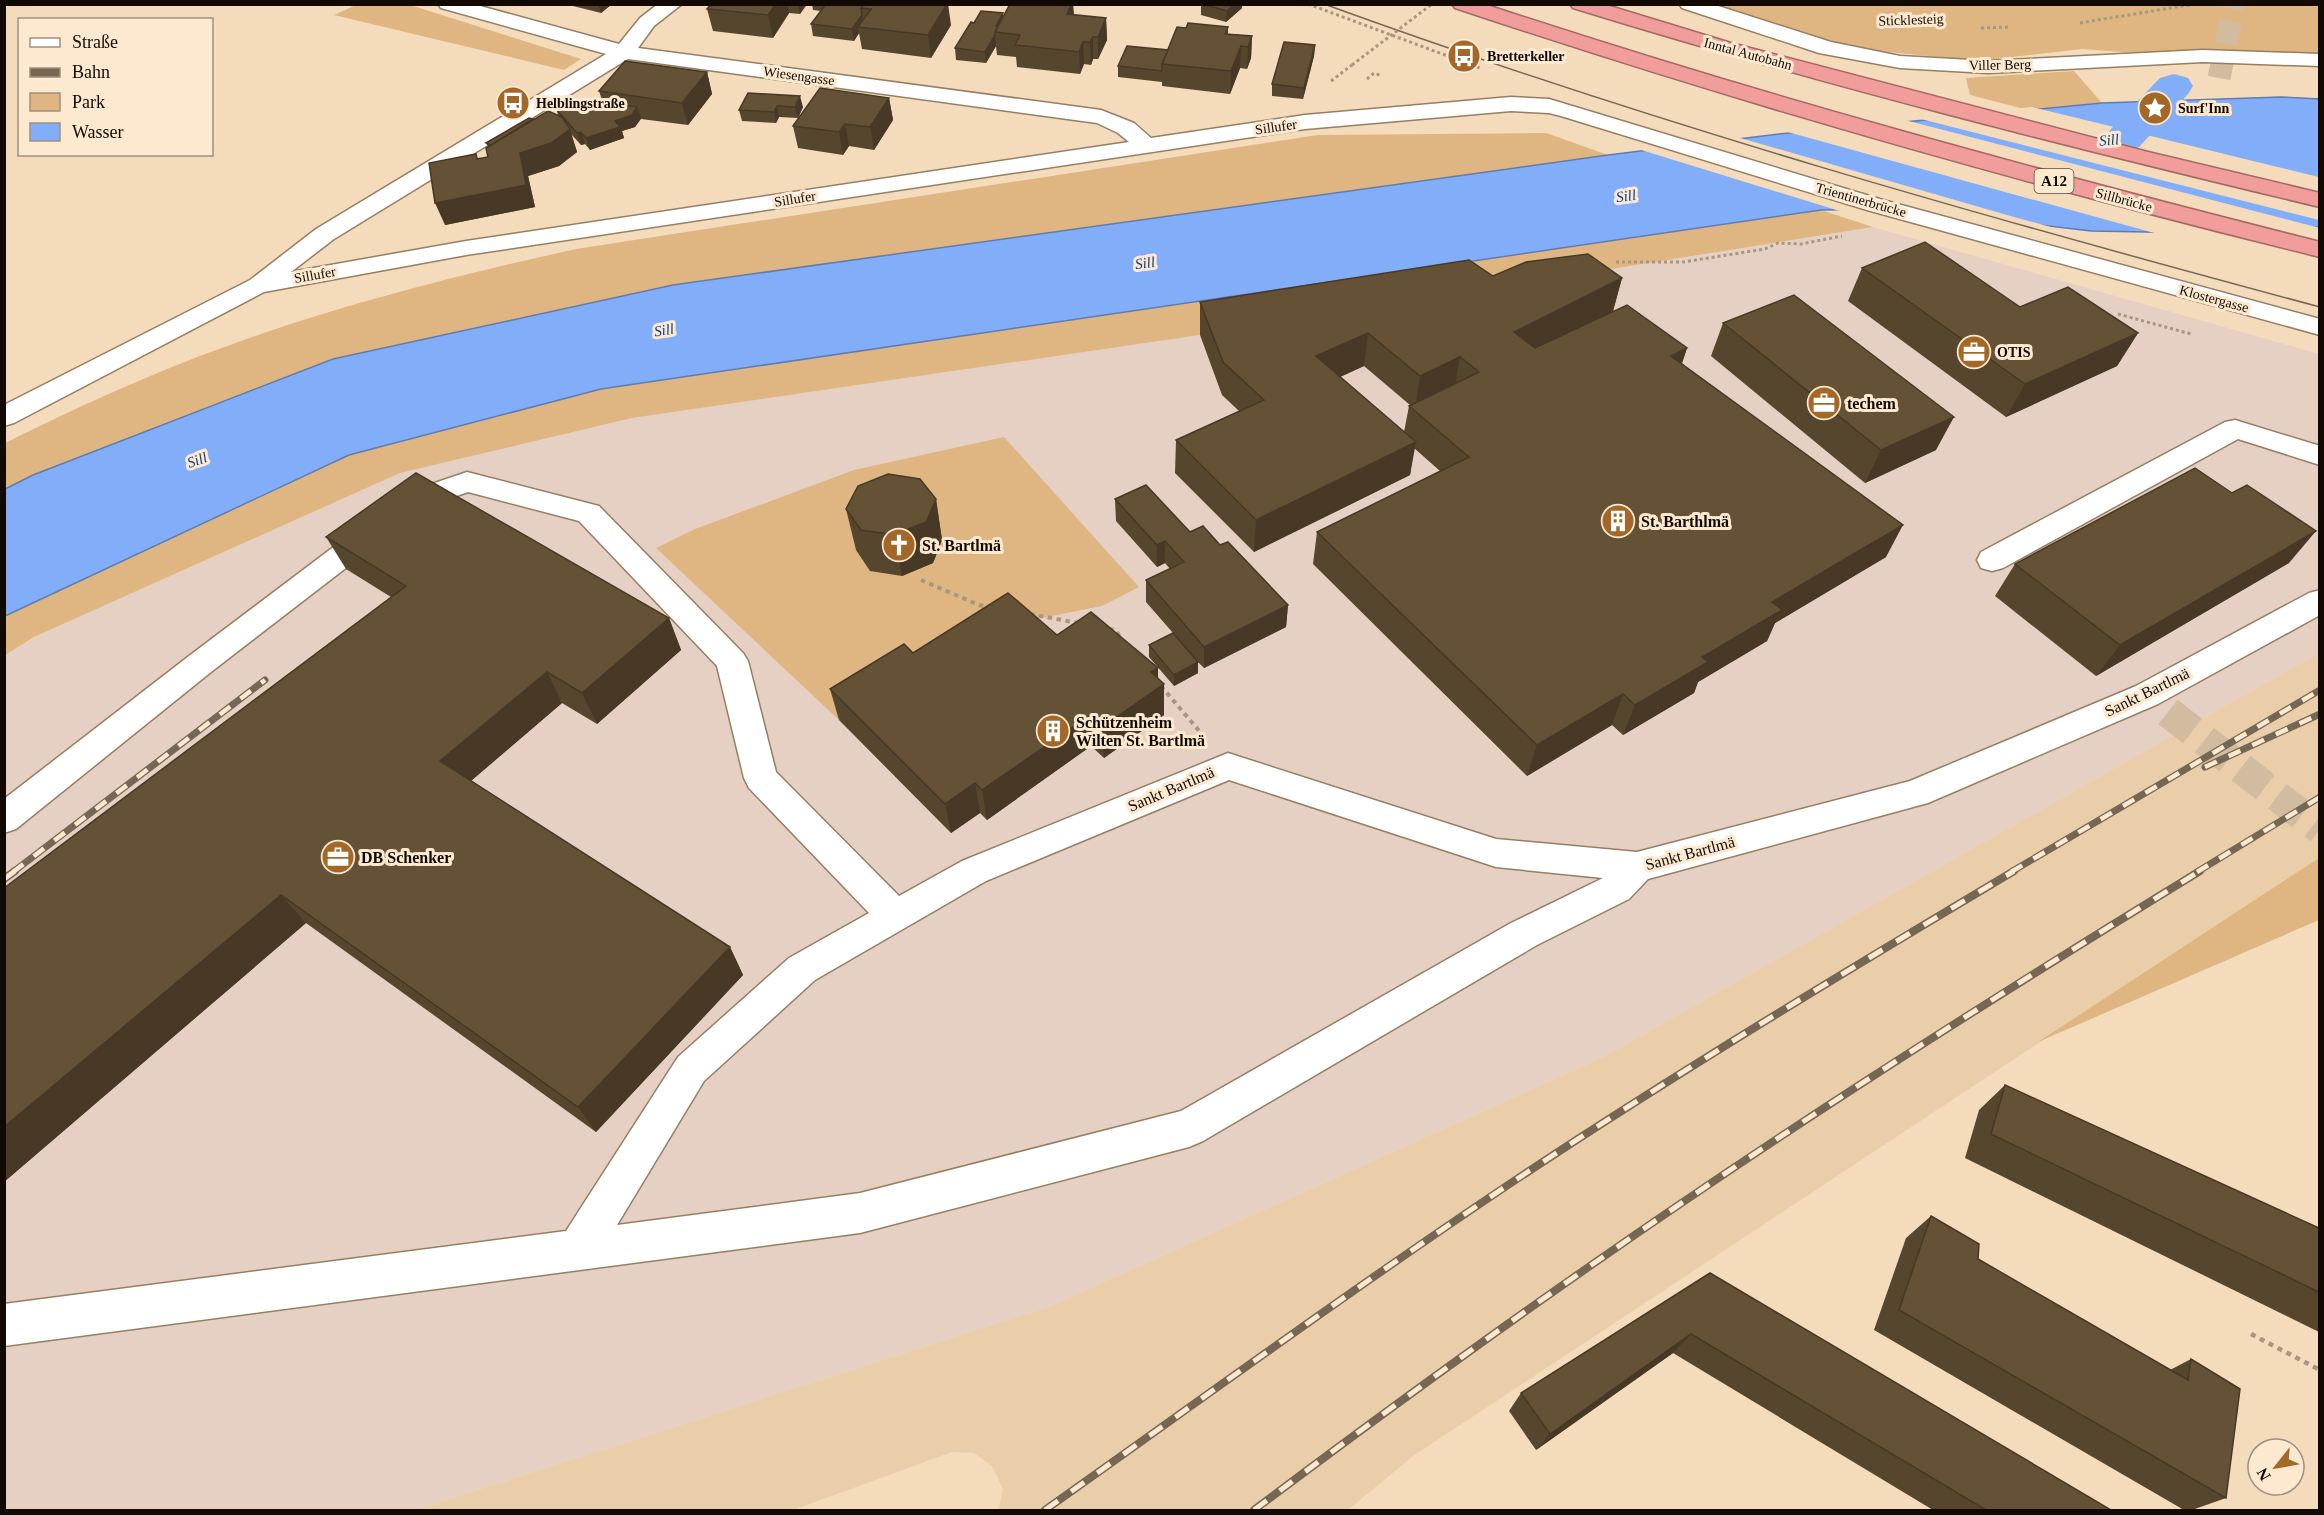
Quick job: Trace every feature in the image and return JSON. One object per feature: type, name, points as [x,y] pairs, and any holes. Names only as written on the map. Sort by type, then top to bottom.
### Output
[{"type":"highway","name":"Sillbrücke","points":[[1462,4],[1609,54],[1790,109],[2118,199],[2319,250]]},
{"type":"highway","name":"Inntal Autobahn","points":[[1580,4],[1723,48],[2144,158],[2319,200]]},
{"type":"street","name":"Wiesengasse","points":[[448,4],[624,52],[1101,117],[1122,125],[1136,134],[1146,146]]},
{"type":"street","points":[[257,286],[325,234],[624,52],[647,22],[672,4]]},
{"type":"street","name":"Viller Berg","points":[[1689,4],[1827,48],[1900,62],[1988,68],[2203,56],[2319,60]]},
{"type":"street","name":"Sillufer","points":[[4,417],[257,286],[466,248],[1305,123],[1511,104],[1549,106],[1616,125]]},
{"type":"street","name":"Trientinerbrücke","points":[[1616,125],[1796,181],[2109,270]]},
{"type":"street","name":"Klostergasse","points":[[2109,270],[2319,327]]},
{"type":"street","points":[[1992,560],[2235,429],[2319,456]]},
{"type":"street","points":[[4,819],[200,664],[415,500],[467,482],[589,513],[732,661],[761,778],[895,916]]},
{"type":"street","name":"Sankt Bartlmä","points":[[578,1250],[691,1069],[802,969],[974,871],[1228,766],[1496,853],[1637,867],[1916,793],[2158,704],[2319,601]]},
{"type":"street","points":[[4,1325],[860,1213],[1188,1128],[1524,934],[1617,888],[1637,867]]},
{"type":"path","points":[[1308,4],[1487,70]]},
{"type":"path","points":[[1352,65],[1432,4]]},
{"type":"path","points":[[2074,24],[2195,4]]},
{"type":"path","points":[[1981,28],[2016,26]]},
{"type":"path","points":[[1616,262],[1683,262],[1765,249],[1778,243],[1801,244],[1846,235]]},
{"type":"path","points":[[921,580],[979,605],[991,607]]},
{"type":"path","points":[[1024,613],[1081,624]]},
{"type":"path","points":[[1103,628],[1115,630],[1130,648]]},
{"type":"path","points":[[1160,684],[1228,766]]},
{"type":"path","points":[[2251,1334],[2319,1370]]},
{"type":"shaded area","points":[[1873,227],[2319,354],[2319,653],[1604,1057],[1049,1307],[416,1510],[5,1510],[4,655],[34,637],[400,473],[632,418],[1200,335]]},
{"type":"shaded area","points":[[2319,653],[2319,858],[1413,1456],[1348,1510],[995,1510],[999,1508],[1003,1489],[992,1466],[974,1453],[952,1452],[793,1510],[416,1510],[1049,1307],[1604,1057]]},
{"type":"green space","points":[[356,5],[410,5],[581,59],[564,70],[334,15]]},
{"type":"green space","points":[[1712,5],[2319,5],[2319,60],[2265,63],[2082,49],[1978,61],[1859,49]]},
{"type":"green space","points":[[2074,71],[2102,103],[2028,110],[1970,95],[1966,78]]},
{"type":"green space","points":[[1546,133],[1608,155],[673,285],[33,475],[5,489],[5,443],[116,391],[201,355],[315,316],[401,291],[532,259],[576,249],[1318,135]]},
{"type":"green space","points":[[1821,210],[1873,227],[1200,335],[632,418],[400,473],[34,637],[5,655],[5,616],[349,455],[600,389]]},
{"type":"green space","points":[[1004,437],[1139,587],[1102,606],[1017,623],[839,720],[656,548],[695,529],[854,470]]},
{"type":"green space","points":[[2319,858],[2319,920],[2038,1042]]},
{"type":"water","name":"Sill","points":[[2281,97],[2319,99],[2319,227],[2203,233],[2091,231],[1904,209],[1821,210],[601,389],[349,455],[5,616],[5,489],[33,475],[333,359],[673,285],[1608,155],[1779,134],[2102,103]]},
{"type":"pier","points":[[2032,107],[2319,177],[2319,220],[1917,118]]},
{"type":"pier","points":[[1901,119],[2320,228],[2320,230],[2165,236],[1784,131]]},
{"type":"pier","points":[[1737,137],[2069,232],[1904,212],[1846,213],[1638,149]]},
{"type":"building","points":[[711,4],[776,4],[768,15],[707,9]]},
{"type":"building","points":[[826,4],[863,5],[862,15],[852,29],[811,24]]},
{"type":"building","points":[[864,4],[947,4],[928,35],[858,27],[871,9],[861,8]]},
{"type":"building","points":[[1010,4],[1071,4],[1067,14],[1106,18],[1098,37],[1093,37],[1090,42],[1083,42],[1079,52],[1015,45],[1020,35],[995,32]]},
{"type":"building","points":[[1203,4],[1234,4],[1227,11]]},
{"type":"building","points":[[981,11],[1003,13],[996,26],[998,26],[995,35],[985,52],[955,48],[971,22],[974,23]]},
{"type":"building","points":[[1188,23],[1228,27],[1225,34],[1252,36],[1248,47],[1241,46],[1231,71],[1162,64],[1177,27],[1186,28]]},
{"type":"building","points":[[1284,42],[1315,45],[1304,88],[1272,84]]},
{"type":"building","points":[[1127,46],[1168,50],[1162,64],[1162,71],[1118,66]]},
{"type":"building","points":[[625,61],[707,72],[682,103],[599,91]]},
{"type":"building","points":[[820,88],[889,98],[870,127],[845,124],[839,132],[793,126]]},
{"type":"building","points":[[748,93],[800,96],[795,107],[777,106],[774,112],[739,110]]},
{"type":"building","points":[[610,103],[637,107],[632,115],[615,121],[620,127],[586,138],[581,132],[577,133],[557,110],[575,104],[583,112]]},
{"type":"building","points":[[548,111],[562,117],[570,129],[551,143],[520,153],[526,185],[435,203],[429,163],[476,154],[477,159],[488,157],[486,148]]},
{"type":"building","points":[[529,118],[533,119],[491,145],[486,143]]},
{"type":"building","points":[[1925,242],[2020,307],[2068,287],[2138,333],[2025,384],[1862,268]]},
{"type":"building","name":"St. Barthlmä","points":[[1588,254],[1622,278],[1514,332],[1535,348],[1627,305],[1687,348],[1671,356],[1903,525],[1772,602],[1782,610],[1702,657],[1708,662],[1635,705],[1623,694],[1537,745],[1317,532],[1469,457],[1409,406],[1479,372],[1460,357],[1420,376],[1368,333],[1316,356],[1416,442],[1256,520],[1176,440],[1264,400],[1223,362],[1200,302],[1469,260],[1493,276],[1526,262]]},
{"type":"building","points":[[1794,295],[1954,417],[1881,450],[1723,323]]},
{"type":"building","points":[[2195,468],[2232,493],[2247,485],[2316,531],[2120,645],[2015,564]]},
{"type":"building","name":"DB Schenker","points":[[416,473],[669,618],[582,693],[547,672],[440,761],[730,947],[578,1107],[281,895],[4,1127],[4,888],[406,586],[326,537]]},
{"type":"building","points":[[888,474],[920,479],[936,499],[926,522],[894,535],[861,530],[846,509],[858,486]]},
{"type":"building","points":[[1146,485],[1190,532],[1203,526],[1220,545],[1228,542],[1288,605],[1204,647],[1146,580],[1184,562],[1165,541],[1157,545],[1115,499]]},
{"type":"building","points":[[1008,593],[1057,635],[1091,612],[1158,668],[1151,672],[1164,684],[1102,727],[1089,716],[982,790],[975,783],[945,804],[830,689],[904,644],[913,653]]},
{"type":"building","points":[[1173,633],[1198,662],[1174,675],[1149,645]]},
{"type":"building","points":[[2005,1085],[2319,1228],[2319,1292],[1991,1134]]},
{"type":"building","points":[[1931,1216],[1979,1244],[1978,1259],[2188,1380],[2191,1359],[2240,1389],[2226,1498],[1899,1310]]},
{"type":"building","points":[[1710,1273],[2111,1510],[1986,1510],[1691,1334],[1550,1434],[1521,1393]]},
{"type":"waterway","name":"Sill","points":[[2125,138],[2174,86]]},
{"type":"tunnel","points":[[2219,78],[2234,4]]},
{"type":"tunnel","points":[[2168,712],[2320,829]]},
{"type":"tram line","points":[[1324,4],[1570,89],[1694,128],[1943,203],[2320,307]]},
{"type":"railway","points":[[13,872],[265,680]]},
{"type":"railway","points":[[2011,872],[2320,690]]},
{"type":"railway","points":[[2205,767],[2320,714]]},
{"type":"railway","points":[[2197,872],[2320,797]]},
{"type":"railway","points":[[4,879],[15,871]]},
{"type":"railway","points":[[1045,1510],[1333,1305],[1570,1144],[1822,986],[2014,871]]},
{"type":"railway","points":[[1254,1510],[1467,1353],[1683,1202],[1939,1034],[2200,871]]},
{"type":"place","name":"Bretterkeller","points":[[1464,56]]},
{"type":"place","name":"Helblingstraße","points":[[513,103]]},
{"type":"place","name":"Surf'Inn","points":[[2155,108]]},
{"type":"place","name":"OTIS","points":[[1974,352]]},
{"type":"place","name":"techem","points":[[1824,403]]},
{"type":"place","name":"St. Barthlmä","points":[[1618,521]]},
{"type":"place","name":"St. Bartlmä","points":[[899,545]]},
{"type":"place","name":"Schützenheim Wilten St. Bartlmä","points":[[1053,731]]},
{"type":"place","name":"DB Schenker","points":[[338,857]]}]
